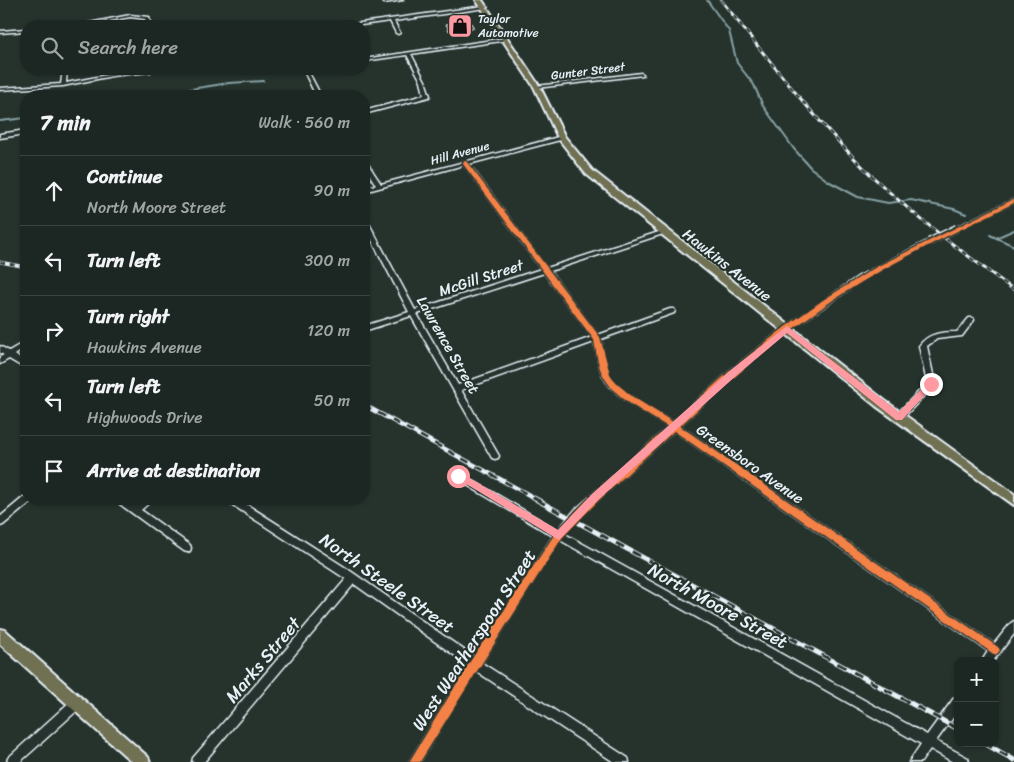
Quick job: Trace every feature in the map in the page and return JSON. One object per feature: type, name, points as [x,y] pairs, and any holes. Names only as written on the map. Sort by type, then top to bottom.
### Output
[{"type":"main road","name":"Hawkins Avenue","points":[[482,4],[537,88],[562,138],[590,173],[899,418],[1014,500]]},
{"type":"main road","points":[[0,636],[143,762]]},
{"type":"street","points":[[383,0],[384,2],[401,0]]},
{"type":"street","points":[[370,23],[482,4]]},
{"type":"street","points":[[108,20],[130,16],[147,18],[148,20]]},
{"type":"street","points":[[392,20],[398,33]]},
{"type":"street","points":[[0,32],[20,30]]},
{"type":"street","points":[[370,59],[506,39]]},
{"type":"street","points":[[370,111],[426,96],[427,93],[423,81],[408,53]]},
{"type":"street","name":"Gunter Street","points":[[537,88],[641,74]]},
{"type":"street","points":[[63,85],[64,75]]},
{"type":"street","points":[[0,89],[63,85],[121,75]]},
{"type":"street","points":[[308,75],[316,90]]},
{"type":"street","points":[[0,136],[20,133]]},
{"type":"street","name":"Hill Avenue","points":[[370,188],[562,138]]},
{"type":"street","name":"Greensboro Avenue","points":[[465,163],[597,339],[606,375],[613,384],[630,399],[675,427],[995,650]]},
{"type":"street","points":[[370,172],[379,186]]},
{"type":"street","name":"West Weatherspoon Street","points":[[414,762],[475,664],[559,536],[596,497],[735,372],[787,329],[861,278],[928,242],[1014,201]]},
{"type":"street","name":"Lawrence Street","points":[[370,231],[413,313],[495,456]]},
{"type":"street","name":"McGill Street","points":[[370,327],[664,232]]},
{"type":"street","points":[[457,388],[672,311]]},
{"type":"street","points":[[899,418],[931,384],[923,346],[926,342],[937,336],[959,334],[971,320]]},
{"type":"street","points":[[0,362],[20,348]]},
{"type":"street","points":[[0,349],[20,362]]},
{"type":"street","name":"North Moore Street","points":[[458,476],[559,536],[964,762]]},
{"type":"street","points":[[0,522],[21,505]]},
{"type":"street","points":[[128,505],[187,548]]},
{"type":"street","points":[[135,510],[140,505]]},
{"type":"street","name":"North Steele Street","points":[[240,505],[353,578],[475,664],[624,762]]},
{"type":"street","name":"Marks Street","points":[[197,762],[353,578]]},
{"type":"street","points":[[990,657],[1014,626]]},
{"type":"street","points":[[12,762],[77,703]]},
{"type":"street","points":[[914,762],[954,707]]},
{"type":"building","name":"Taylor Automotive","points":[[470,21],[474,28],[449,31],[446,24]]},
{"type":"waterway","points":[[707,0],[729,31],[737,63],[754,85],[763,106],[794,149],[811,168],[828,181],[858,197],[888,203],[911,200],[954,209],[966,214]]},
{"type":"waterway","points":[[184,90],[229,83],[263,81]]},
{"type":"waterway","points":[[0,121],[20,119]]},
{"type":"waterway","points":[[998,237],[1014,230]]},
{"type":"waterway","points":[[990,235],[1014,246]]},
{"type":"railway","points":[[721,0],[812,112],[872,176],[923,221],[1014,290]]},
{"type":"railway","points":[[0,262],[20,266]]},
{"type":"railway","points":[[370,408],[540,501]]},
{"type":"railway","points":[[537,500],[954,727]]},
{"type":"railway","points":[[991,747],[1014,760]]},
{"type":"cycle path","points":[[465,163],[597,339],[606,375],[613,385],[630,399],[675,427],[995,650]]},
{"type":"cycle path","points":[[414,762],[559,535],[596,497],[735,371],[787,329],[825,302],[878,269],[1014,201]]},
{"type":"place","name":"Taylor Automotive","points":[[460,26]]},
{"type":"route","points":[[458,476],[559,536],[578,513],[735,372],[787,329],[899,418],[931,384]]}]
